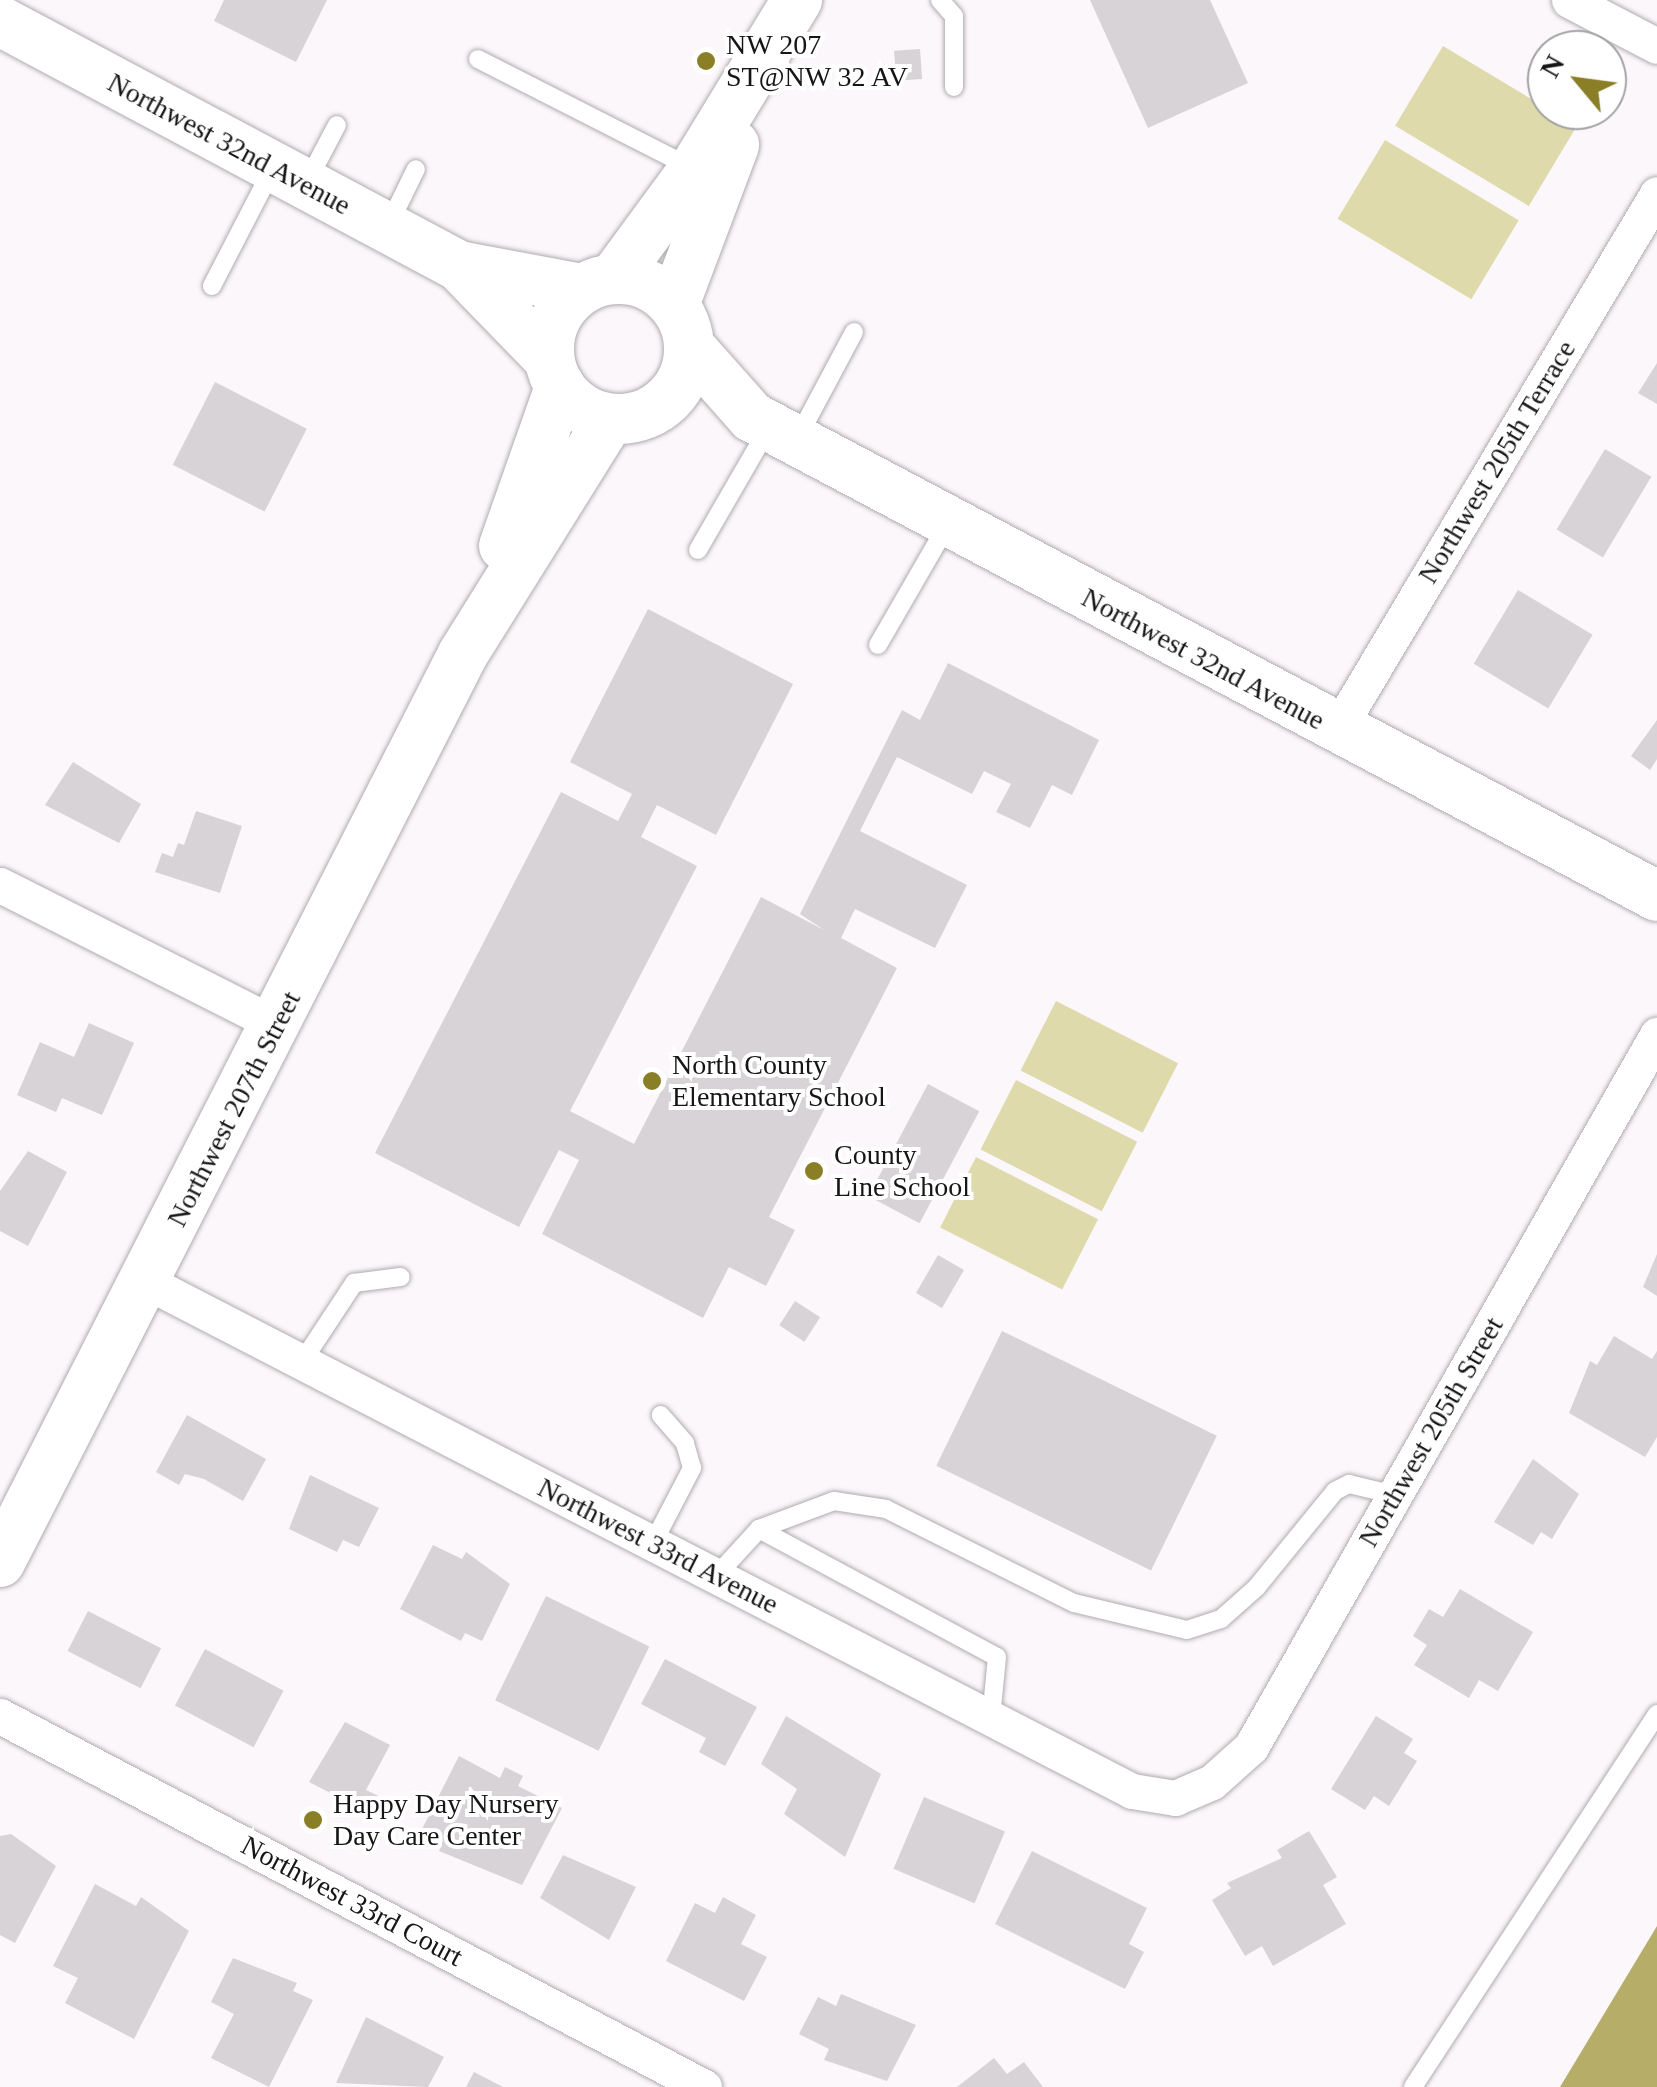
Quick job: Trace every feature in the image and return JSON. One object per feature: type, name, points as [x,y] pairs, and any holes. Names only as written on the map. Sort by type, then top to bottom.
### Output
[{"type":"street","points":[[1569,0],[1657,46]]},
{"type":"street","points":[[706,175],[681,325],[679,385],[630,416],[582,408],[555,373],[555,319],[598,284],[706,175],[790,12]]},
{"type":"street","name":"Northwest 32nd Avenue","points":[[0,21],[458,266],[555,373]]},
{"type":"street","name":"Northwest 205th Terrace","points":[[1337,730],[1657,194]]},
{"type":"street","name":"Northwest 32nd Avenue","points":[[458,266],[598,284]]},
{"type":"street","points":[[598,284],[647,284],[681,325]]},
{"type":"street","name":"Northwest 32nd Avenue","points":[[681,325],[772,428],[1657,896]]},
{"type":"street","name":"Northwest 207th Street","points":[[463,654],[555,373]]},
{"type":"street","name":"Northwest 32nd Avenue","points":[[630,416],[772,428]]},
{"type":"street","name":"Northwest 207th Street","points":[[0,1562],[463,654],[630,416]]},
{"type":"street","points":[[0,884],[277,1025]]},
{"type":"street","name":"Northwest 205th Street","points":[[1175,1798],[1212,1782],[1251,1747],[1657,1036]]},
{"type":"street","name":"Northwest 33rd Avenue","points":[[146,1281],[1132,1792],[1175,1798]]},
{"type":"street","name":"Northwest 33rd Court","points":[[0,1716],[704,2087]]},
{"type":"lane","points":[[940,0],[954,16],[954,86]]},
{"type":"lane","points":[[478,59],[706,175]]},
{"type":"lane","points":[[212,286],[289,176],[337,125]]},
{"type":"lane","points":[[387,228],[416,168]]},
{"type":"lane","points":[[698,550],[772,428],[854,332]]},
{"type":"lane","points":[[878,645],[948,524]]},
{"type":"lane","points":[[302,1362],[354,1283],[401,1277]]},
{"type":"lane","points":[[653,1543],[692,1468],[685,1443],[661,1416]]},
{"type":"lane","points":[[716,1576],[759,1529],[834,1502],[886,1509],[1074,1602],[1187,1630],[1221,1619],[1256,1588],[1335,1491],[1349,1484],[1395,1495]]},
{"type":"lane","points":[[759,1529],[998,1657],[991,1718]]},
{"type":"lane","points":[[1413,2087],[1657,1714]]},
{"type":"shaded area","points":[[1443,46],[1527,96],[1527,130],[1575,130],[1529,206],[1395,126]]},
{"type":"shaded area","points":[[1385,140],[1519,220],[1471,299],[1338,219]]},
{"type":"shaded area","points":[[1056,1001],[1178,1063],[1143,1133],[1021,1070]]},
{"type":"shaded area","points":[[1016,1080],[1137,1142],[1102,1211],[981,1149]]},
{"type":"shaded area","points":[[976,1157],[1098,1219],[1062,1290],[940,1227]]},
{"type":"shaded area","points":[[1657,1926],[1657,2087],[1560,2087]]},
{"type":"building","points":[[224,0],[327,0],[296,62],[214,21]]},
{"type":"building","points":[[1090,0],[1210,0],[1248,83],[1148,128]]},
{"type":"building","points":[[920,49],[922,79],[896,81],[894,51]]},
{"type":"building","points":[[1657,363],[1657,404],[1638,393]]},
{"type":"building","points":[[215,382],[307,429],[265,512],[173,465]]},
{"type":"building","points":[[1605,449],[1651,477],[1603,557],[1557,530]]},
{"type":"building","points":[[1518,590],[1593,635],[1548,709],[1474,664]]},
{"type":"building","points":[[648,609],[793,684],[716,835],[657,805],[641,837],[697,866],[570,1111],[634,1144],[761,897],[824,930],[800,914],[902,710],[920,720],[948,663],[1099,740],[1072,795],[1052,785],[1030,828],[996,812],[1011,784],[984,771],[972,794],[897,757],[860,831],[967,885],[935,948],[855,909],[841,938],[897,968],[769,1217],[795,1230],[766,1286],[729,1267],[703,1318],[542,1234],[579,1160],[559,1150],[519,1227],[375,1153],[561,792],[618,821],[632,794],[570,762]]},
{"type":"building","points":[[1657,720],[1657,759],[1650,770],[1631,756]]},
{"type":"building","points":[[73,762],[141,804],[119,843],[45,805]]},
{"type":"building","points":[[196,811],[242,826],[220,893],[155,872],[162,853],[173,857],[178,843],[184,845]]},
{"type":"building","points":[[89,1023],[134,1043],[102,1115],[62,1098],[56,1112],[17,1095],[40,1042],[74,1057]]},
{"type":"building","points":[[928,1084],[979,1111],[920,1223],[868,1196]]},
{"type":"building","points":[[28,1151],[67,1172],[28,1246],[0,1231],[0,1191]]},
{"type":"building","points":[[1657,1254],[1657,1296],[1643,1287]]},
{"type":"building","points":[[938,1255],[964,1270],[942,1308],[916,1293]]},
{"type":"building","points":[[795,1301],[820,1317],[804,1342],[779,1325]]},
{"type":"building","points":[[1002,1331],[1217,1436],[1151,1571],[936,1466]]},
{"type":"building","points":[[1614,1336],[1652,1359],[1657,1351],[1657,1437],[1645,1457],[1569,1413],[1590,1361],[1597,1365]]},
{"type":"building","points":[[187,1415],[266,1459],[243,1501],[204,1479],[185,1474],[179,1485],[156,1472]]},
{"type":"building","points":[[1533,1459],[1579,1494],[1552,1539],[1541,1532],[1533,1545],[1494,1522]]},
{"type":"building","points":[[310,1475],[379,1508],[359,1547],[343,1540],[337,1552],[289,1529]]},
{"type":"building","points":[[433,1545],[462,1559],[466,1552],[510,1584],[482,1641],[465,1633],[461,1641],[400,1609]]},
{"type":"building","points":[[1460,1589],[1533,1632],[1498,1691],[1479,1680],[1469,1698],[1414,1665],[1427,1645],[1413,1636],[1429,1609],[1443,1617]]},
{"type":"building","points":[[546,1596],[649,1646],[599,1751],[495,1700]]},
{"type":"building","points":[[88,1611],[161,1648],[141,1688],[68,1651]]},
{"type":"building","points":[[205,1649],[284,1691],[254,1747],[175,1706]]},
{"type":"building","points":[[665,1659],[757,1707],[725,1766],[699,1752],[706,1738],[641,1704]]},
{"type":"building","points":[[786,1716],[881,1774],[845,1857],[784,1814],[797,1789],[761,1764]]},
{"type":"building","points":[[1376,1716],[1413,1739],[1404,1753],[1417,1761],[1389,1806],[1374,1796],[1365,1810],[1331,1789]]},
{"type":"building","points":[[345,1722],[390,1745],[366,1790],[383,1798],[373,1815],[309,1782]]},
{"type":"building","points":[[459,1756],[500,1778],[505,1767],[523,1776],[518,1786],[562,1808],[522,1885],[439,1851],[442,1845],[420,1833]]},
{"type":"building","points":[[924,1797],[1005,1831],[975,1903],[894,1869]]},
{"type":"building","points":[[1309,1831],[1337,1877],[1323,1885],[1346,1924],[1273,1966],[1262,1946],[1245,1956],[1212,1900],[1231,1888],[1227,1883],[1282,1858],[1277,1850]]},
{"type":"building","points":[[11,1834],[56,1866],[15,1943],[0,1935],[0,1836]]},
{"type":"building","points":[[1032,1851],[1147,1908],[1129,1944],[1144,1952],[1125,1989],[995,1924]]},
{"type":"building","points":[[563,1855],[636,1887],[609,1940],[540,1898]]},
{"type":"building","points":[[95,1884],[136,1906],[141,1897],[189,1931],[134,2039],[65,2003],[78,1978],[53,1966]]},
{"type":"building","points":[[723,1897],[756,1915],[741,1944],[767,1957],[744,2001],[666,1961],[695,1903],[715,1913]]},
{"type":"building","points":[[233,1958],[297,1983],[293,1991],[313,2000],[269,2087],[211,2058],[234,2014],[211,2002]]},
{"type":"building","points":[[841,1994],[916,2025],[887,2081],[824,2060],[829,2049],[799,2034],[818,1997],[836,2006]]},
{"type":"building","points":[[366,2017],[444,2057],[428,2087],[336,2083]]},
{"type":"building","points":[[994,2058],[1007,2074],[1024,2062],[1043,2087],[957,2087]]},
{"type":"building","points":[[474,2072],[503,2087],[466,2087]]},
{"type":"place","name":"NW 207 ST@NW 32 AV","points":[[706,61]]},
{"type":"place","name":"North County Elementary School","points":[[652,1081]]},
{"type":"place","name":"County Line School","points":[[814,1171]]},
{"type":"place","name":"Happy Day Nursery Day Care Center","points":[[313,1820]]}]
